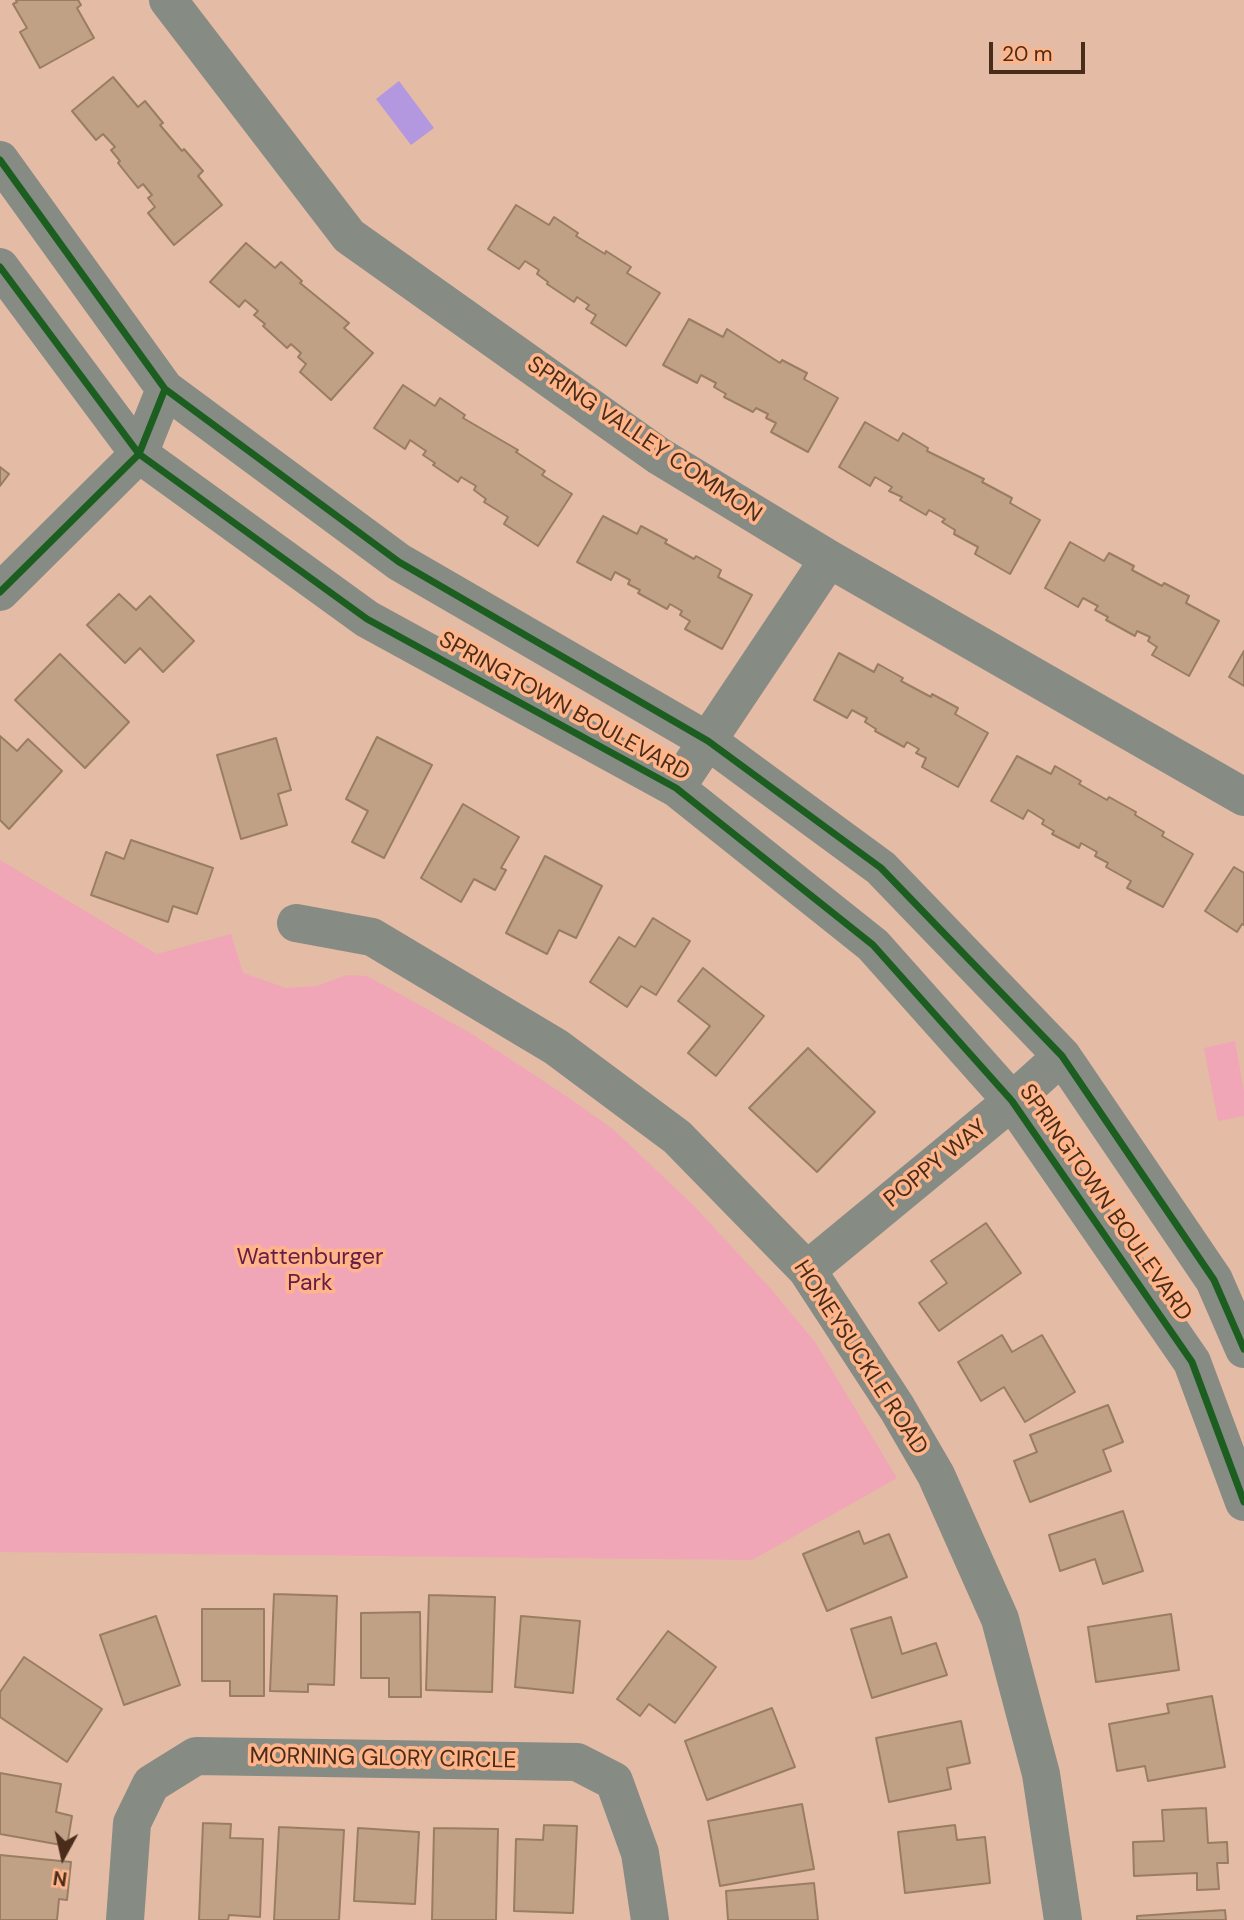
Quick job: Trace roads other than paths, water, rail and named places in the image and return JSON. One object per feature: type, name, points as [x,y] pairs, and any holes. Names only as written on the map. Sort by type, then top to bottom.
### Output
[{"type":"street","name":"SPRING VALLEY COMMON","points":[[168,0],[349,236],[660,456],[829,559],[1244,797]]},
{"type":"street","name":"SPRINGTOWN BOULEVARD","points":[[0,160],[165,389],[399,562],[708,741],[881,868],[1062,1056],[1214,1280],[1244,1349]]},
{"type":"street","name":"SPRINGTOWN BOULEVARD","points":[[0,267],[139,454],[367,619],[676,789],[873,945],[1012,1101],[1192,1362],[1244,1502]]},
{"type":"street","points":[[0,592],[139,454],[165,389]]},
{"type":"street","points":[[676,789],[829,559]]},
{"type":"street","name":"HONEYSUCKLE ROAD","points":[[296,923],[372,937],[556,1047],[677,1136],[807,1270],[897,1408],[936,1475],[1000,1619],[1041,1774],[1063,1920]]},
{"type":"street","name":"POPPY WAY","points":[[807,1270],[1012,1101],[1062,1056]]},
{"type":"street","name":"MORNING GLORY CIRCLE","points":[[125,1920],[132,1823],[151,1784],[197,1756],[577,1762],[614,1781],[640,1853],[650,1920]]},
{"type":"park label","name":"Wattenburger Park","points":[[310,1271]]}]
